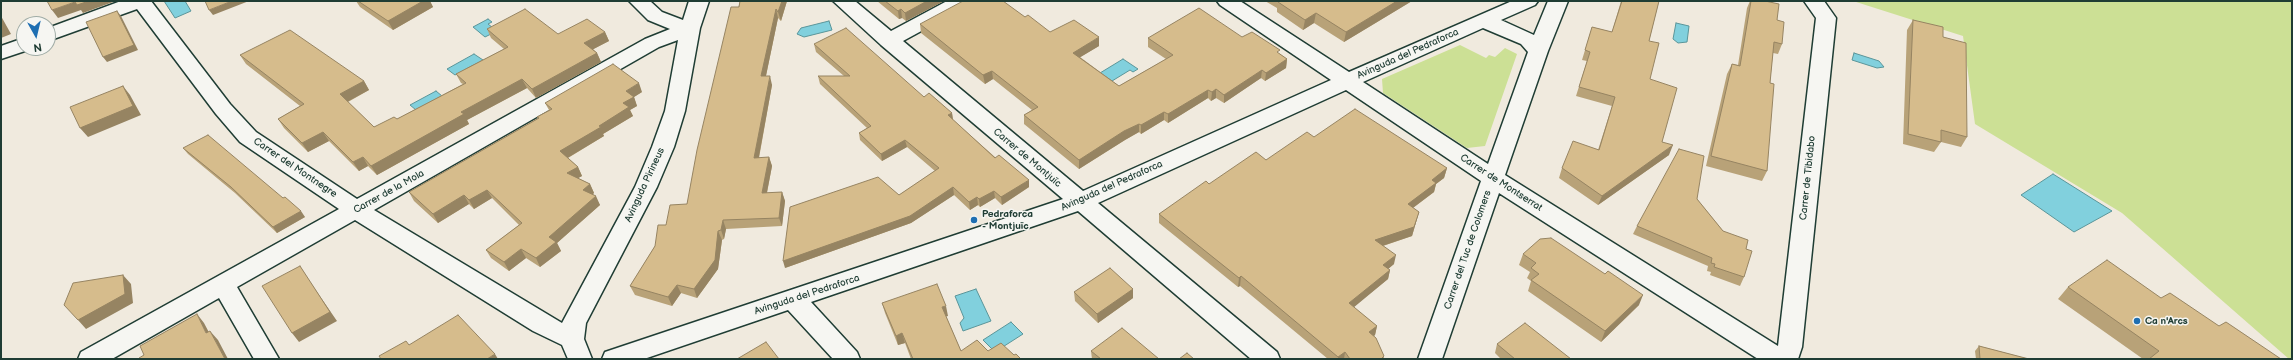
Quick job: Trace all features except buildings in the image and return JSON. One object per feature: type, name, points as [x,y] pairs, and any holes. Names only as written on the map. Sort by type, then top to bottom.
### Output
[{"type":"street","points":[[56,32],[140,1]]},
{"type":"street","name":"Carrer del Montnegre","points":[[140,1],[223,109],[248,137],[357,210],[542,324],[572,339]]},
{"type":"street","points":[[639,1],[655,16],[667,22],[690,28]]},
{"type":"street","name":"Avinguda Pirineus","points":[[572,339],[574,323],[639,201],[663,148],[675,111],[690,28],[699,1]]},
{"type":"street","name":"Carrer de Montjuïc","points":[[842,1],[1268,359]]},
{"type":"street","points":[[888,41],[962,1]]},
{"type":"street","name":"Carrer de Montserrat","points":[[1227,1],[1348,80],[1493,178],[1778,359]]},
{"type":"street","name":"Avinguda del Pedraforca","points":[[614,359],[794,300],[1080,202],[1348,80],[1528,1]]},
{"type":"street","points":[[1533,1],[1540,47]]},
{"type":"street","name":"Carrer del Tuc de Colomers","points":[[1430,359],[1493,178],[1558,1]]},
{"type":"street","name":"Carrer de Tibidabo","points":[[1786,359],[1790,347],[1826,18],[1814,1]]},
{"type":"street","points":[[1480,21],[1499,26],[1540,47]]},
{"type":"street","name":"Carrer de la Mola","points":[[90,359],[652,43],[690,28]]},
{"type":"street","points":[[1,53],[16,47]]},
{"type":"street","points":[[223,284],[267,359]]},
{"type":"street","points":[[794,300],[848,359]]},
{"type":"street","points":[[572,339],[580,359]]},
{"type":"green space","points":[[1853,1],[2292,1],[2292,359],[2289,359],[2122,213],[1975,124],[1963,36]]},
{"type":"green space","points":[[1460,45],[1486,58],[1489,55],[1495,57],[1505,48],[1517,54],[1485,146],[1467,148],[1383,93],[1382,79]]},
{"type":"water","points":[[164,1],[185,1],[191,11],[175,18]]},
{"type":"water","points":[[488,19],[492,22],[488,24],[497,31],[485,37],[473,27]]},
{"type":"water","points":[[829,21],[832,30],[804,37],[797,34],[801,28]]},
{"type":"water","points":[[1676,23],[1689,26],[1687,42],[1678,43],[1673,39]]},
{"type":"water","points":[[1854,53],[1879,61],[1884,67],[1877,68],[1852,60]]},
{"type":"water","points":[[474,54],[483,60],[455,75],[447,69]]},
{"type":"water","points":[[1123,59],[1138,69],[1133,72],[1130,70],[1112,81],[1100,73]]},
{"type":"water","points":[[436,91],[442,96],[416,110],[410,105]]},
{"type":"water","points":[[2053,174],[2112,211],[2074,232],[2021,195]]},
{"type":"water","points":[[976,289],[991,321],[963,331],[960,323],[964,318],[955,296]]},
{"type":"water","points":[[1011,322],[1023,334],[998,350],[993,350],[983,340]]},
{"type":"place","name":"Pedraforca - Montjuïc","points":[[974,220]]},
{"type":"place","name":"Ca n'Arcs","points":[[2137,321]]}]
